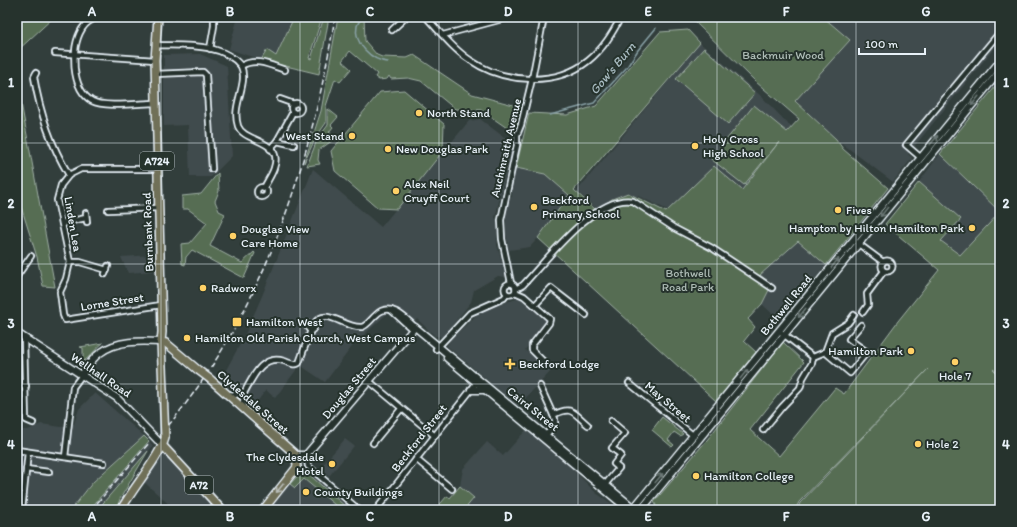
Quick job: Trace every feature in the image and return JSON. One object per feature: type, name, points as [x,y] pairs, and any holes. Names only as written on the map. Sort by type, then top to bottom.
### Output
[{"type":"main road","name":"Burnbank Road","points":[[158,17],[155,60],[164,417],[163,446]]},
{"type":"main road","name":"Bothwell Road","points":[[633,510],[782,333],[898,190],[920,158],[1000,61]]},
{"type":"main road","name":"Bothwell Road","points":[[898,190],[926,162],[1000,71]]},
{"type":"main road","points":[[920,158],[926,162]]},
{"type":"main road","name":"Caird Street","points":[[414,328],[633,510]]},
{"type":"main road","name":"Douglas Street","points":[[306,455],[414,328]]},
{"type":"main road","name":"Clydesdale Street","points":[[162,332],[177,352]]},
{"type":"main road","name":"Wellhall Road","points":[[17,333],[124,403],[163,446]]},
{"type":"main road","points":[[82,375],[98,353],[110,347],[121,343],[161,342]]},
{"type":"main road","name":"Clydesdale Street","points":[[161,342],[166,343],[210,379],[296,455]]},
{"type":"main road","name":"Caird Street","points":[[478,381],[486,391],[545,437]]},
{"type":"main road","points":[[471,390],[486,391]]},
{"type":"main road","name":"Bothwell Road","points":[[640,510],[696,437]]},
{"type":"main road","points":[[121,510],[135,486],[163,446]]},
{"type":"main road","name":"A72","points":[[163,446],[222,510]]},
{"type":"main road","points":[[263,510],[297,467],[296,455],[306,455]]},
{"type":"street","points":[[99,17],[91,20],[81,30],[75,55],[74,75],[77,86],[82,94],[93,102],[103,104],[156,102]]},
{"type":"street","points":[[210,49],[214,17]]},
{"type":"street","points":[[392,30],[406,17]]},
{"type":"street","points":[[426,17],[464,56],[489,71],[507,77],[532,79],[562,74],[587,61],[606,42],[621,17]]},
{"type":"street","points":[[490,17],[494,21]]},
{"type":"street","points":[[443,35],[510,17]]},
{"type":"street","name":"Auchinraith Avenue","points":[[511,283],[502,239],[501,220],[518,145],[517,135],[521,125],[532,79],[544,17]]},
{"type":"street","points":[[920,158],[906,145],[1000,32]]},
{"type":"street","points":[[156,45],[191,46],[210,49],[230,55],[241,66],[244,78],[238,96],[238,126],[244,134],[264,142],[270,149],[275,159],[275,166],[264,188]]},
{"type":"street","points":[[55,53],[155,60]]},
{"type":"street","points":[[241,66],[248,62],[256,61],[285,70]]},
{"type":"street","points":[[156,74],[203,72],[206,75],[212,170]]},
{"type":"street","points":[[36,73],[34,77],[44,125],[51,142],[69,175],[81,169],[157,169]]},
{"type":"street","points":[[280,99],[294,104],[299,104],[301,109],[298,113],[294,112]]},
{"type":"street","points":[[294,104],[291,108],[294,112]]},
{"type":"street","points":[[270,149],[277,141],[294,112]]},
{"type":"street","points":[[277,141],[294,145]]},
{"type":"street","name":"Linden Lea","points":[[65,320],[62,315],[60,292],[66,278],[70,262],[57,200],[61,185],[69,175]]},
{"type":"street","points":[[437,347],[470,313],[504,298],[507,294],[512,294],[523,285],[589,215],[625,199],[633,200],[674,228],[712,248],[772,288]]},
{"type":"street","points":[[108,210],[158,208]]},
{"type":"street","points":[[62,223],[86,218]]},
{"type":"street","points":[[856,242],[883,262]]},
{"type":"street","points":[[17,276],[31,256]]},
{"type":"street","points":[[883,262],[888,260],[893,265],[889,272],[884,271]]},
{"type":"street","points":[[70,262],[80,262],[107,270]]},
{"type":"street","points":[[883,262],[881,266],[884,271]]},
{"type":"street","points":[[730,267],[734,264]]},
{"type":"street","points":[[863,312],[868,305],[867,294],[884,271]]},
{"type":"street","points":[[507,294],[504,288],[507,284],[511,283],[515,290],[535,305],[550,319],[532,345],[532,350],[548,366]]},
{"type":"street","points":[[535,305],[551,288],[586,315]]},
{"type":"street","name":"Lorne Street","points":[[65,320],[161,305]]},
{"type":"street","points":[[246,411],[243,403],[244,393],[259,368],[264,363],[273,360],[294,365],[299,363],[314,328],[314,324],[318,318],[324,316],[362,327],[381,311],[391,310],[414,328]]},
{"type":"street","points":[[813,357],[825,352],[832,332],[848,323],[854,315]]},
{"type":"street","points":[[848,323],[857,330]]},
{"type":"street","points":[[825,352],[850,373],[867,352],[849,339],[861,325]]},
{"type":"street","points":[[782,333],[813,357]]},
{"type":"street","points":[[24,338],[26,420],[33,423]]},
{"type":"street","points":[[763,430],[800,388],[803,378],[812,363],[813,357]]},
{"type":"street","points":[[66,457],[73,387],[82,375]]},
{"type":"street","points":[[369,381],[435,436]]},
{"type":"street","name":"Beckford Street","points":[[376,510],[478,381]]},
{"type":"street","name":"May Street","points":[[629,383],[696,437]]},
{"type":"street","points":[[17,386],[26,386]]},
{"type":"street","points":[[540,386],[553,415],[555,425],[545,437]]},
{"type":"street","points":[[226,394],[234,395],[244,393]]},
{"type":"street","points":[[374,443],[401,408]]},
{"type":"street","points":[[553,415],[564,410],[569,410],[588,425]]},
{"type":"street","points":[[604,486],[619,468],[614,464],[621,455],[612,448],[625,433],[611,421]]},
{"type":"street","points":[[17,450],[104,463]]},
{"type":"street","points":[[22,510],[28,452]]},
{"type":"street","points":[[306,455],[308,466],[359,510]]},
{"type":"street","points":[[416,459],[452,489]]},
{"type":"street","points":[[297,467],[308,466]]},
{"type":"street","points":[[26,469],[49,472]]},
{"type":"shaded area","points":[[238,17],[294,17],[276,56],[261,60],[229,49]]},
{"type":"shaded area","points":[[823,17],[1000,17],[1000,41],[908,154],[912,158],[893,182],[836,139],[795,100],[850,40]]},
{"type":"shaded area","name":"Holy Cross High School","points":[[700,43],[761,96],[791,127],[742,190],[672,212],[638,196],[626,197],[598,210],[577,191]]},
{"type":"shaded area","points":[[200,54],[227,66],[232,156],[211,177],[190,177],[188,125],[164,126],[164,55]]},
{"type":"shaded area","points":[[480,119],[513,144],[495,218],[497,219],[497,245],[506,277],[498,276],[474,290],[471,302],[443,337],[435,336],[417,319],[408,329],[391,310],[354,344],[325,382],[300,365],[275,398],[266,390],[253,407],[220,381],[244,337],[262,296],[313,169],[381,227],[469,121]]},
{"type":"shaded area","points":[[940,154],[1000,212],[960,255],[941,241],[960,220],[919,182]]},
{"type":"shaded area","name":"Beckford Primary School","points":[[516,168],[545,174],[569,195],[530,247],[509,250],[506,235],[506,217],[510,197],[512,197],[512,186]]},
{"type":"shaded area","points":[[798,241],[826,265],[783,318],[779,320],[762,304],[772,284],[760,275]]},
{"type":"shaded area","points":[[153,255],[154,271],[128,273],[121,257]]},
{"type":"shaded area","points":[[522,298],[548,321],[525,350],[551,371],[518,406],[447,346],[450,340],[481,311]]},
{"type":"shaded area","points":[[95,393],[144,436],[93,482],[71,510],[17,510],[17,430],[28,430],[41,424],[61,427],[74,424],[79,409]]},
{"type":"shaded area","points":[[527,429],[560,456],[596,493],[621,510],[464,510],[474,498],[460,486],[463,469],[487,442],[503,456]]},
{"type":"shaded area","points":[[345,439],[354,446],[329,476],[320,468]]},
{"type":"shaded area","points":[[149,441],[153,446],[97,510],[89,510]]},
{"type":"shaded area","points":[[164,454],[215,510],[170,510],[172,507],[144,482]]},
{"type":"shaded area","points":[[304,468],[354,510],[266,510],[300,469]]},
{"type":"green space","points":[[17,17],[54,17],[17,51]]},
{"type":"green space","points":[[294,17],[322,17],[309,58],[311,59],[324,17],[329,17],[319,74],[261,60],[267,50],[276,56]]},
{"type":"green space","points":[[338,17],[364,17],[365,41],[377,55],[382,57],[407,58],[414,55],[472,94],[521,107],[517,125],[514,128],[507,128],[481,110],[455,109],[421,81],[408,78],[391,79],[389,76],[387,79],[379,80],[375,77],[377,74],[350,51],[342,61],[351,69],[340,82],[335,79],[326,106],[326,123],[316,137],[304,163],[321,111]]},
{"type":"green space","name":"Bothwell Road Park","points":[[690,17],[823,17],[850,40],[795,101],[836,139],[843,149],[888,188],[826,265],[798,241],[760,275],[772,284],[762,304],[748,319],[755,327],[744,341],[756,352],[716,401],[538,238],[569,195],[545,174],[516,168],[529,113],[567,115],[596,106],[660,32],[688,30],[700,43],[574,190],[596,210],[612,199],[628,193],[666,212],[714,166],[742,190],[779,142],[744,185],[711,159],[754,105],[787,132],[799,119],[756,82]]},
{"type":"green space","points":[[704,48],[755,93],[728,124],[676,79]]},
{"type":"green space","points":[[17,81],[55,287],[43,286],[37,257],[17,194]]},
{"type":"green space","points":[[1000,81],[1000,212],[940,154]]},
{"type":"green space","name":"New Douglas Park","points":[[404,90],[444,124],[443,151],[397,209],[378,208],[335,171],[331,151],[380,92]]},
{"type":"green space","points":[[328,109],[338,117],[331,125],[333,127],[329,132],[336,138],[319,150],[318,160],[320,164],[307,166],[317,140],[328,125]]},
{"type":"green space","points":[[218,173],[219,191],[215,201],[219,211],[225,214],[210,246],[242,263],[254,252],[255,253],[244,278],[192,250],[186,257],[185,265],[182,264],[181,244],[190,243],[207,223],[188,209],[182,209],[182,196],[201,194]]},
{"type":"green space","points":[[919,182],[961,219],[941,241],[960,255],[1000,212],[1000,374],[993,369],[1000,376],[1000,510],[797,510],[800,503],[928,369],[799,502],[795,510],[652,510],[656,505],[654,502],[707,440],[783,342],[804,362],[750,430],[779,456],[835,388],[844,394],[898,321],[939,270],[885,224]]},
{"type":"green space","points":[[103,343],[84,361],[77,364],[83,357],[83,348],[80,347]]},
{"type":"green space","points":[[662,417],[683,434],[680,436],[674,432],[668,440],[674,445],[672,447],[652,430]]},
{"type":"green space","points":[[144,436],[149,441],[89,510],[71,510],[93,482]]},
{"type":"green space","points":[[148,451],[120,499],[116,510],[97,510]]},
{"type":"green space","points":[[302,471],[305,471],[346,507],[341,510],[304,479],[295,488],[290,484]]},
{"type":"green space","points":[[460,486],[474,498],[464,510],[435,510],[447,496],[450,498]]},
{"type":"waterway","points":[[362,17],[357,26],[358,39],[361,45],[370,55],[382,61],[388,62]]},
{"type":"waterway","name":"Gow's Burn","points":[[550,115],[594,103],[627,67],[638,50],[656,28]]},
{"type":"railway","points":[[168,426],[202,381],[231,334],[257,285],[297,180],[325,72],[335,17]]},
{"type":"railway","points":[[91,510],[150,442]]},
{"type":"place","name":"North Stand","points":[[419,113]]},
{"type":"place","name":"West Stand","points":[[352,136]]},
{"type":"place","name":"Holy Cross High School","points":[[695,146]]},
{"type":"place","name":"New Douglas Park","points":[[388,149]]},
{"type":"place","name":"Alex Neil Cruyff Court","points":[[396,191]]},
{"type":"place","name":"Beckford Primary School","points":[[534,207]]},
{"type":"place","name":"Fives","points":[[838,210]]},
{"type":"place","name":"Hampton by Hilton Hamilton Park","points":[[972,228]]},
{"type":"place","name":"Douglas View Care Home","points":[[233,236]]},
{"type":"place","name":"Radworx","points":[[203,288]]},
{"type":"place","name":"Hamilton West","points":[[237,322]]},
{"type":"place","name":"Hamilton Old Parish Church, West Campus","points":[[187,338]]},
{"type":"place","name":"Hamilton Park","points":[[911,351]]},
{"type":"place","name":"Hole 7","points":[[955,362]]},
{"type":"place","name":"Beckford Lodge","points":[[510,364]]},
{"type":"place","name":"Hole 2","points":[[918,444]]},
{"type":"place","name":"The Clydesdale Hotel","points":[[332,464]]},
{"type":"place","name":"Hamilton College","points":[[696,476]]},
{"type":"place","name":"County Buildings","points":[[306,492]]},
{"type":"park label","name":"Backmuir Wood","points":[[783,55]]}]
